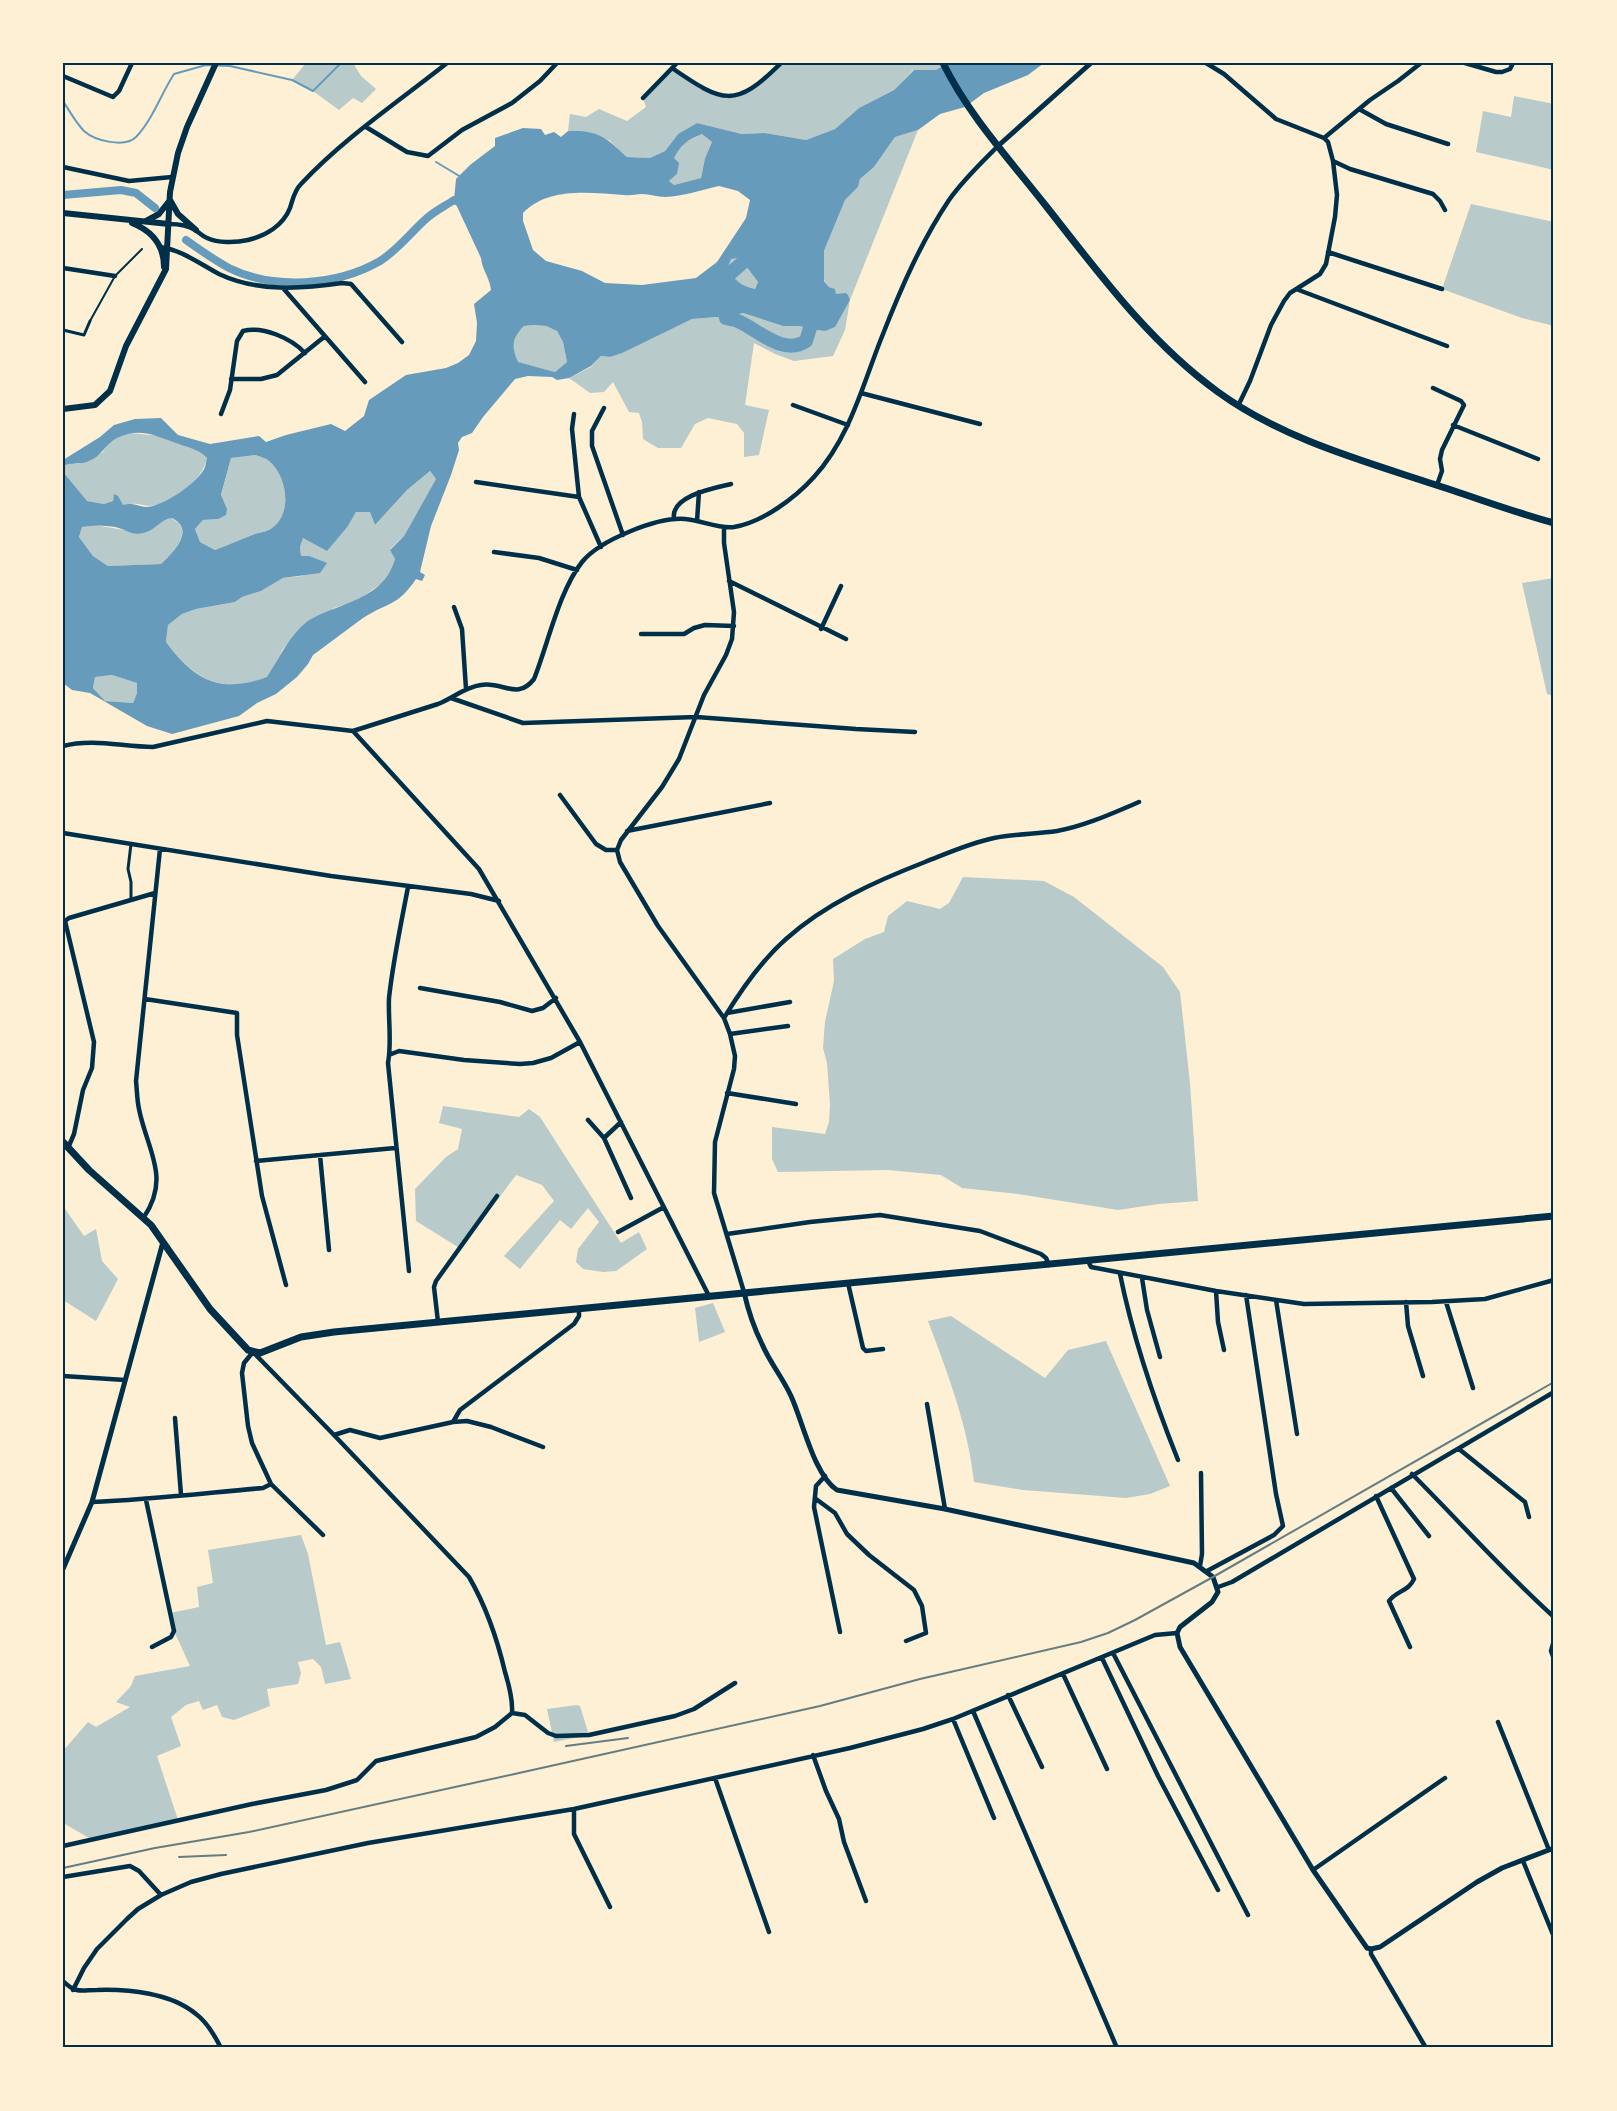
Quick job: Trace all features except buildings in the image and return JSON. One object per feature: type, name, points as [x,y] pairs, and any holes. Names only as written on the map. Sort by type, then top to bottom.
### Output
[{"type":"main road","points":[[63,409],[95,405],[110,391],[126,346],[163,274],[168,262],[172,177],[178,153],[187,127],[216,63]]},
{"type":"main road","points":[[943,63],[965,101],[998,146],[1128,308],[1184,364],[1238,406],[1302,438],[1355,459],[1554,523]]},
{"type":"main road","points":[[170,200],[178,214],[196,230]]},
{"type":"main road","points":[[142,222],[159,214],[170,200]]},
{"type":"main road","points":[[63,213],[169,224]]},
{"type":"main road","points":[[126,220],[150,233],[160,247],[164,261],[163,274]]},
{"type":"main road","points":[[65,1145],[89,1170],[144,1217],[210,1309],[243,1346],[253,1352],[269,1351],[302,1337],[316,1334],[1554,1216]]},
{"type":"street","points":[[63,76],[113,97],[119,91],[132,63]]},
{"type":"street","points":[[169,224],[184,225],[207,238],[226,242],[244,241],[267,233],[289,212],[296,190],[331,155],[447,63]]},
{"type":"street","points":[[366,127],[407,152],[428,156],[462,130],[518,100],[557,63]]},
{"type":"street","points":[[643,98],[677,63]]},
{"type":"street","points":[[672,68],[700,87],[726,96],[749,91],[781,63]]},
{"type":"street","points":[[63,746],[86,742],[153,747],[267,721],[353,731],[451,698],[466,689],[492,684],[519,690],[529,685],[534,680],[558,612],[584,560],[623,535],[652,524],[674,519],[724,527],[746,524],[782,505],[814,477],[829,458],[848,425],[882,335],[917,255],[950,199],[998,146],[1090,63]]},
{"type":"street","points":[[1206,63],[1224,74],[1276,118],[1324,138],[1328,142],[1337,195],[1335,217],[1323,271],[1284,300],[1238,406]]},
{"type":"street","points":[[1324,138],[1422,63]]},
{"type":"street","points":[[1465,63],[1502,72],[1510,69],[1513,63]]},
{"type":"street","points":[[1359,109],[1386,124],[1448,144]]},
{"type":"street","points":[[1333,161],[1350,169],[1433,194],[1445,210]]},
{"type":"street","points":[[63,167],[120,180],[172,177]]},
{"type":"street","points":[[160,247],[189,256],[220,274],[250,284],[283,288],[342,282],[351,284],[402,342]]},
{"type":"street","points":[[1328,252],[1442,289]]},
{"type":"street","points":[[63,268],[115,276]]},
{"type":"street","points":[[283,288],[365,382]]},
{"type":"street","points":[[1296,289],[1447,346]]},
{"type":"street","points":[[63,330],[84,335],[90,321]]},
{"type":"street","points":[[221,414],[226,403],[237,341],[243,331],[262,331],[276,335],[300,347],[305,353]]},
{"type":"street","points":[[231,379],[261,379],[277,375],[324,337]]},
{"type":"street","points":[[1433,388],[1464,402],[1442,450],[1440,459],[1442,471],[1437,485]]},
{"type":"street","points":[[861,393],[980,424]]},
{"type":"street","points":[[793,405],[848,425]]},
{"type":"street","points":[[604,408],[592,431],[593,453],[623,535]]},
{"type":"street","points":[[574,414],[572,429],[579,497],[602,547]]},
{"type":"street","points":[[1453,425],[1538,459]]},
{"type":"street","points":[[476,482],[579,497]]},
{"type":"street","points":[[674,519],[673,513],[677,506],[699,492],[731,484]]},
{"type":"street","points":[[697,521],[699,492]]},
{"type":"street","points":[[724,527],[734,626],[732,639],[726,655],[704,694],[679,759],[662,787],[627,831],[617,850],[620,862],[658,926],[725,1015],[735,1056],[734,1069],[715,1142],[714,1192],[749,1314],[762,1346],[792,1398],[812,1453],[831,1486],[837,1490],[945,1509],[1200,1566],[1207,1571],[1213,1577],[1218,1593],[1216,1598],[1180,1628],[1178,1633],[1180,1647],[1313,1870],[1365,1945],[1371,1949],[1380,1947],[1477,1882],[1551,1849],[1498,1722]]},
{"type":"street","points":[[494,552],[539,558],[577,570]]},
{"type":"street","points":[[729,581],[821,629],[846,639]]},
{"type":"street","points":[[821,629],[842,586]]},
{"type":"street","points":[[454,607],[462,629],[466,689]]},
{"type":"street","points":[[641,634],[681,634],[699,626],[734,626]]},
{"type":"street","points":[[451,698],[523,723],[696,717],[915,732]]},
{"type":"street","points":[[353,731],[479,870],[580,1042],[709,1296]]},
{"type":"street","points":[[560,795],[596,844],[606,850],[617,850]]},
{"type":"street","points":[[725,1015],[752,976],[786,939],[842,900],[975,842],[1058,831],[1139,802]]},
{"type":"street","points":[[627,831],[770,803]]},
{"type":"street","points":[[63,833],[408,887],[471,894],[498,901]]},
{"type":"street","points":[[131,844],[128,869],[131,898]]},
{"type":"street","points":[[144,1217],[155,1196],[157,1168],[138,1109],[136,1081],[160,849]]},
{"type":"street","points":[[408,887],[392,976],[388,1016],[388,1072],[409,1271]]},
{"type":"street","points":[[65,1145],[74,1134],[83,1090],[92,1068],[94,1042],[65,921],[131,898],[155,893]]},
{"type":"street","points":[[420,988],[500,1002],[532,1011],[543,1008],[556,998]]},
{"type":"street","points":[[145,999],[237,1013],[237,1035],[262,1196],[285,1285]]},
{"type":"street","points":[[725,1015],[790,1002]]},
{"type":"street","points":[[730,1034],[788,1026]]},
{"type":"street","points":[[389,1055],[399,1051],[464,1060],[520,1064],[551,1058],[580,1042]]},
{"type":"street","points":[[727,1093],[796,1104]]},
{"type":"street","points":[[588,1120],[604,1138],[631,1198]]},
{"type":"street","points":[[604,1138],[621,1122]]},
{"type":"street","points":[[256,1161],[395,1148]]},
{"type":"street","points":[[320,1155],[329,1250]]},
{"type":"street","points":[[438,1322],[434,1287],[436,1281],[497,1196]]},
{"type":"street","points":[[618,1232],[664,1207]]},
{"type":"street","points":[[727,1234],[880,1215],[980,1231],[1041,1254],[1049,1264]]},
{"type":"street","points":[[63,1569],[92,1502],[163,1242]]},
{"type":"street","points":[[1088,1261],[1091,1267],[1120,1274],[1304,1304],[1446,1302],[1485,1299],[1554,1280]]},
{"type":"street","points":[[1120,1274],[1128,1313],[1151,1389],[1178,1460]]},
{"type":"street","points":[[1142,1278],[1147,1310],[1160,1357]]},
{"type":"street","points":[[848,1283],[863,1348],[866,1351],[882,1349]]},
{"type":"street","points":[[1216,1291],[1218,1322],[1224,1350]]},
{"type":"street","points":[[1207,1571],[1274,1535],[1283,1526],[1276,1494],[1246,1295]]},
{"type":"street","points":[[1276,1300],[1297,1434]]},
{"type":"street","points":[[1406,1302],[1408,1326],[1423,1376]]},
{"type":"street","points":[[1446,1302],[1473,1388]]},
{"type":"street","points":[[453,1422],[460,1410],[574,1324],[579,1316],[579,1309]]},
{"type":"street","points":[[323,1535],[271,1484],[252,1443],[246,1415],[242,1372],[244,1364],[253,1352],[469,1577],[482,1599],[494,1629],[508,1682],[512,1713]]},
{"type":"street","points":[[63,1376],[125,1380]]},
{"type":"street","points":[[1218,1587],[1232,1582],[1554,1392]]},
{"type":"street","points":[[927,1404],[945,1509]]},
{"type":"street","points":[[176,1418],[181,1495]]},
{"type":"street","points":[[334,1435],[350,1430],[381,1438],[467,1421],[491,1427],[543,1447]]},
{"type":"street","points":[[1459,1449],[1525,1502],[1529,1517]]},
{"type":"street","points":[[1200,1566],[1202,1554],[1201,1473]]},
{"type":"street","points":[[1412,1474],[1522,1588],[1554,1617]]},
{"type":"street","points":[[825,1476],[816,1486],[814,1507],[840,1632]]},
{"type":"street","points":[[92,1502],[146,1500],[263,1488],[271,1484]]},
{"type":"street","points":[[1391,1488],[1429,1536]]},
{"type":"street","points":[[1376,1497],[1414,1579],[1406,1589],[1389,1601],[1410,1647]]},
{"type":"street","points":[[816,1499],[835,1513],[844,1530],[869,1555],[919,1596],[926,1633],[906,1641]]},
{"type":"street","points":[[146,1500],[174,1631],[171,1637],[152,1647]]},
{"type":"street","points":[[73,1990],[97,1949],[138,1909],[161,1895],[191,1882],[368,1843],[574,1809],[890,1738],[953,1719],[1155,1635],[1178,1633]]},
{"type":"street","points":[[1554,1640],[1551,1650],[1554,1659]]},
{"type":"street","points":[[1113,1653],[1248,1915]]},
{"type":"street","points":[[1102,1658],[1158,1776],[1218,1890]]},
{"type":"street","points":[[1063,1674],[1107,1768]]},
{"type":"street","points":[[63,1846],[242,1806],[326,1790],[357,1780],[372,1764],[381,1759],[476,1737],[495,1727],[512,1713],[525,1715],[548,1733],[556,1736],[589,1735],[675,1716],[694,1709],[735,1683]]},
{"type":"street","points":[[1008,1695],[1042,1767]]},
{"type":"street","points":[[973,1711],[1117,2048]]},
{"type":"street","points":[[953,1719],[994,1818]]},
{"type":"street","points":[[813,1755],[839,1819],[844,1842],[866,1901]]},
{"type":"street","points":[[715,1778],[769,1932]]},
{"type":"street","points":[[1313,1870],[1445,1778]]},
{"type":"street","points":[[574,1809],[574,1833],[610,1907]]},
{"type":"street","points":[[1523,1861],[1554,1937]]},
{"type":"street","points":[[63,1877],[129,1866],[139,1871],[161,1895]]},
{"type":"street","points":[[1371,1949],[1371,1954],[1426,2048]]},
{"type":"street","points":[[63,1981],[73,1990],[128,1991],[170,2000],[187,2007],[199,2015],[221,2048]]},
{"type":"lane","points":[[90,321],[115,276],[142,249]]},
{"type":"shaded area","points":[[306,63],[353,63],[361,76],[376,89],[362,103],[353,98],[339,110],[313,91],[292,80]]},
{"type":"shaded area","points":[[781,63],[948,63],[936,70],[913,70],[894,90],[859,108],[835,129],[806,140],[765,133],[742,134],[697,123],[678,134],[665,151],[650,158],[627,157],[609,140],[568,131],[570,114],[586,117],[599,109],[627,121],[646,107],[643,98],[672,68],[708,90],[718,94],[739,95],[757,85]]},
{"type":"shaded area","points":[[1514,96],[1554,104],[1554,170],[1476,152],[1483,111],[1511,117]]},
{"type":"shaded area","points":[[918,130],[850,300],[846,294],[836,294],[824,280],[824,251],[845,200],[858,187],[860,179],[874,167],[895,137]]},
{"type":"shaded area","points":[[702,134],[712,142],[705,158],[701,178],[674,185],[669,181],[677,174],[674,161],[677,150]]},
{"type":"shaded area","points":[[1471,204],[1554,222],[1554,326],[1522,318],[1442,289]]},
{"type":"shaded area","points":[[740,258],[758,282],[755,289],[738,282],[728,268],[731,259]]},
{"type":"shaded area","points":[[850,300],[845,330],[833,356],[794,361],[754,343],[745,405],[769,410],[759,455],[744,457],[744,433],[737,424],[708,418],[695,424],[681,448],[658,448],[643,439],[639,413],[629,412],[613,382],[604,392],[590,393],[569,378],[591,367],[601,356],[610,357],[692,319],[717,317],[723,319],[743,313],[783,326],[799,326],[825,331],[839,318]]},
{"type":"shaded area","points":[[524,326],[546,326],[557,331],[563,342],[567,362],[555,372],[517,362],[513,347],[515,339]]},
{"type":"shaded area","points":[[130,433],[161,436],[201,451],[207,458],[205,466],[188,487],[156,505],[123,505],[114,495],[113,501],[104,504],[86,501],[63,473],[63,466],[70,463],[78,464],[103,452],[107,444]]},
{"type":"shaded area","points":[[256,455],[269,461],[280,476],[285,494],[283,513],[279,521],[270,529],[215,550],[200,542],[195,529],[203,520],[218,519],[227,509],[221,496],[231,458]]},
{"type":"shaded area","points":[[430,471],[436,479],[404,536],[390,549],[395,559],[393,568],[382,583],[357,601],[334,608],[292,640],[283,649],[268,677],[236,684],[223,684],[210,680],[188,666],[166,642],[168,625],[182,614],[235,602],[283,578],[303,576],[300,547],[303,538],[314,543],[348,526],[356,512],[370,512],[375,525],[407,490]]},
{"type":"shaded area","points":[[171,518],[182,529],[182,535],[176,548],[161,564],[108,566],[93,556],[79,537],[82,527],[95,525],[124,530],[154,528],[164,519]]},
{"type":"shaded area","points":[[1554,578],[1554,696],[1547,694],[1522,583]]},
{"type":"shaded area","points":[[112,675],[137,683],[137,693],[133,703],[105,701],[93,688],[95,677]]},
{"type":"shaded area","points":[[963,877],[1044,881],[1074,897],[1163,967],[1180,992],[1190,1083],[1198,1201],[1118,1210],[1018,1194],[962,1188],[941,1175],[888,1170],[778,1172],[772,1159],[772,1127],[825,1134],[829,1122],[827,1063],[823,1048],[825,1022],[834,981],[833,959],[865,939],[884,932],[888,916],[907,901],[940,909],[949,903]]},
{"type":"shaded area","points":[[443,1106],[519,1117],[529,1109],[540,1117],[621,1243],[639,1232],[647,1249],[616,1271],[583,1269],[576,1262],[578,1249],[599,1222],[588,1208],[571,1229],[560,1220],[520,1269],[504,1256],[554,1201],[542,1185],[516,1175],[461,1249],[416,1221],[415,1189],[446,1157],[458,1149],[462,1129],[439,1123]]},
{"type":"shaded area","points":[[63,1206],[84,1236],[96,1229],[102,1261],[118,1279],[96,1321],[63,1300]]},
{"type":"shaded area","points":[[713,1303],[725,1332],[699,1342],[695,1308]]},
{"type":"shaded area","points":[[951,1316],[1045,1378],[1068,1350],[1106,1341],[1170,1486],[1150,1494],[1126,1498],[1023,1490],[974,1482],[962,1420],[928,1321]]},
{"type":"shaded area","points":[[301,1535],[308,1554],[326,1645],[340,1642],[351,1679],[325,1684],[321,1667],[313,1659],[298,1662],[301,1673],[298,1684],[267,1689],[270,1706],[234,1720],[222,1717],[217,1705],[203,1710],[199,1701],[186,1705],[171,1717],[181,1746],[157,1756],[178,1820],[91,1839],[63,1823],[63,1751],[88,1722],[96,1727],[130,1707],[116,1702],[131,1686],[135,1676],[190,1666],[174,1631],[170,1613],[199,1607],[197,1587],[213,1583],[208,1550]]},
{"type":"shaded area","points":[[580,1706],[589,1735],[554,1742],[547,1709]]},
{"type":"water","points":[[948,63],[1044,63],[1028,75],[984,93],[965,107],[940,114],[918,130],[895,137],[874,167],[860,179],[858,187],[845,200],[824,251],[824,281],[829,287],[835,289],[836,294],[846,293],[850,300],[835,327],[825,331],[799,326],[783,326],[743,313],[723,319],[717,317],[692,319],[622,353],[610,357],[601,356],[591,366],[569,378],[557,380],[552,377],[528,376],[515,379],[472,433],[462,437],[458,443],[459,450],[451,475],[431,526],[420,572],[425,575],[422,581],[416,579],[403,595],[392,603],[350,627],[313,655],[297,677],[276,694],[257,703],[239,716],[172,734],[147,726],[90,693],[72,690],[63,683],[63,472],[87,501],[104,504],[113,501],[114,494],[118,496],[123,505],[146,507],[162,503],[196,480],[205,467],[207,458],[194,449],[156,436],[133,433],[117,438],[97,456],[86,462],[63,466],[63,460],[100,437],[114,425],[135,419],[161,418],[178,435],[210,444],[259,436],[266,442],[331,424],[345,431],[364,416],[369,400],[406,375],[446,368],[469,355],[476,341],[477,323],[474,304],[491,290],[481,258],[454,200],[456,179],[495,146],[495,138],[523,128],[541,129],[545,135],[554,132],[561,137],[568,131],[587,132],[601,136],[627,157],[650,158],[665,151],[678,134],[697,123],[742,134],[765,133],[806,140],[835,129],[859,108],[894,90],[914,70],[936,70]],"holes":[[[702,134],[712,142],[705,158],[701,178],[674,185],[669,181],[677,174],[679,163],[674,158],[676,153],[693,138]],[[719,186],[738,191],[750,200],[746,218],[717,262],[696,278],[642,285],[605,283],[582,271],[546,261],[533,250],[523,221],[523,213],[533,204],[558,195],[571,193],[645,194],[665,197]],[[740,258],[758,282],[755,289],[739,282],[728,268],[731,259]],[[534,325],[546,326],[557,331],[563,342],[567,362],[555,372],[518,362],[514,352],[514,343],[524,326]],[[256,455],[269,461],[280,476],[285,504],[279,521],[270,529],[215,550],[200,542],[195,529],[203,520],[218,519],[226,515],[227,509],[221,495],[231,458]],[[430,471],[436,479],[404,536],[390,550],[395,559],[381,584],[359,599],[308,621],[290,640],[267,677],[235,684],[222,684],[210,680],[198,675],[187,666],[166,642],[168,625],[182,614],[235,602],[283,578],[320,573],[327,563],[309,556],[301,556],[300,547],[303,538],[327,551],[348,526],[356,512],[370,512],[375,525],[407,490]],[[172,518],[179,523],[182,535],[176,548],[161,564],[108,566],[93,556],[79,537],[82,527],[111,526],[139,534],[151,530],[164,520]],[[112,675],[137,683],[137,693],[133,703],[105,701],[93,688],[95,677]]]},
{"type":"waterway","points":[[63,101],[78,124],[89,135],[118,143],[131,140],[142,130],[174,74],[206,65],[230,66],[292,80],[313,91],[341,63]]},
{"type":"waterway","points":[[436,162],[461,177]]},
{"type":"waterway","points":[[63,195],[121,190],[136,193],[155,208]]},
{"type":"waterway","points":[[186,240],[223,265],[246,275],[285,282],[325,280],[344,276],[380,261],[433,213],[454,200],[464,204]]},
{"type":"waterway","points":[[717,285],[757,250]]},
{"type":"waterway","points":[[726,318],[740,322],[780,344],[789,346],[806,341],[810,328]]},
{"type":"railway","points":[[63,1868],[155,1848],[249,1832],[519,1773],[820,1706],[920,1679],[1081,1642],[1108,1633],[1135,1620],[1554,1382]]},
{"type":"railway","points":[[566,1746],[628,1738]]},
{"type":"railway","points":[[179,1857],[226,1855]]}]
